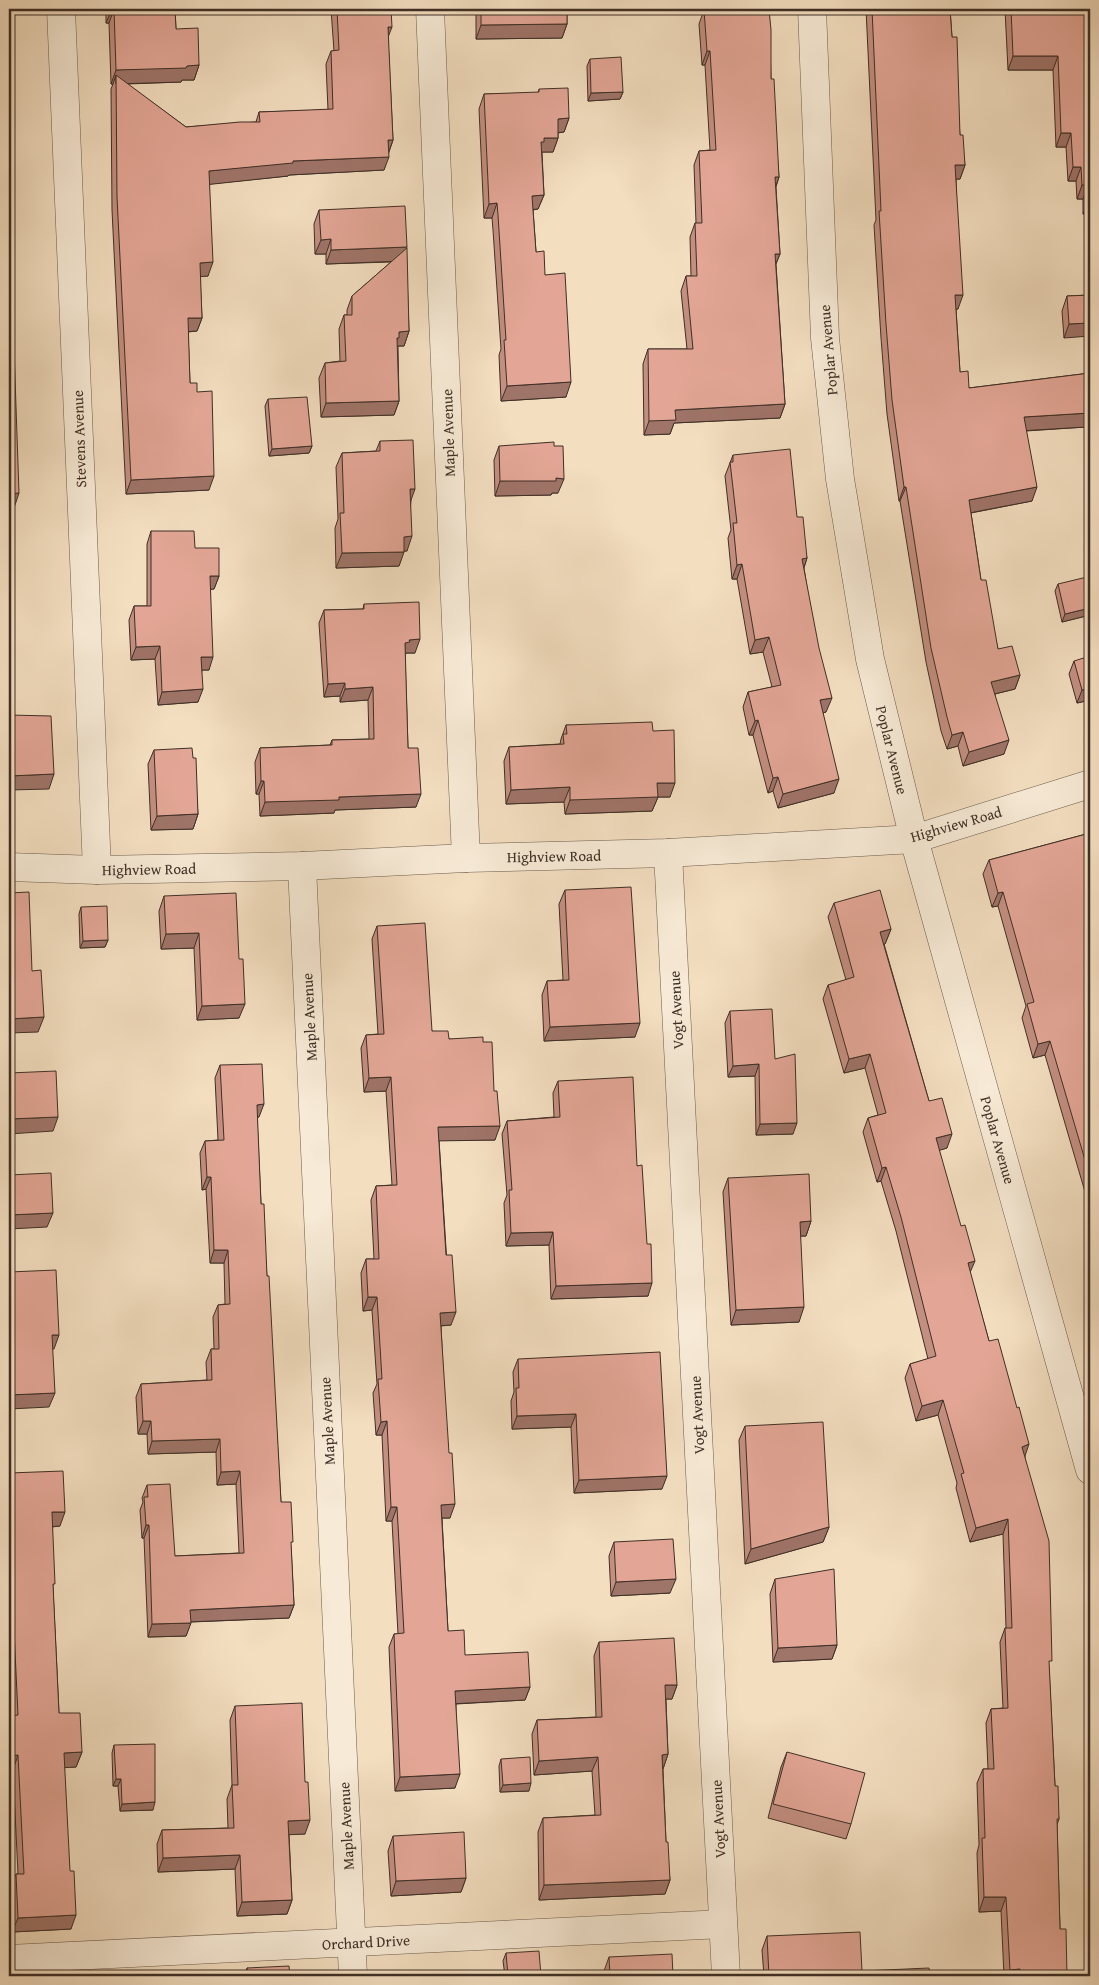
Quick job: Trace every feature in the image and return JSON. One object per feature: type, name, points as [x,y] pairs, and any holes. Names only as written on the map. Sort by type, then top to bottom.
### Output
[{"type":"street","name":"Stevens Avenue","points":[[61,9],[97,870]]},
{"type":"street","name":"Maple Avenue","points":[[430,9],[466,858]]},
{"type":"street","name":"Poplar Avenue","points":[[812,9],[825,338],[840,479],[870,659],[914,839],[1090,1470]]},
{"type":"street","name":"Highview Road","points":[[9,867],[97,870],[302,866],[466,858],[668,853],[914,839],[1090,784]]},
{"type":"street","name":"Vogt Avenue","points":[[668,853],[726,1976]]},
{"type":"street","name":"Maple Avenue","points":[[302,866],[353,1976]]},
{"type":"street","name":"Orchard Drive","points":[[9,1959],[724,1924]]},
{"type":"building","points":[[114,9],[175,9],[176,29],[198,28],[199,65],[187,66],[186,68],[116,70]]},
{"type":"building","points":[[337,9],[391,9],[392,27],[388,27],[393,140],[388,140],[389,157],[293,161],[293,163],[209,171],[213,262],[200,263],[202,318],[188,318],[190,383],[197,383],[197,392],[212,391],[214,476],[131,480],[117,197],[116,75],[186,127],[260,122],[259,112],[333,109],[331,51],[339,50]]},
{"type":"building","points":[[481,9],[567,9],[567,24],[481,25]]},
{"type":"building","points":[[769,9],[771,79],[774,79],[779,177],[775,177],[780,254],[775,254],[785,404],[675,410],[676,420],[649,421],[648,349],[693,349],[686,276],[697,276],[695,223],[702,223],[699,151],[716,150],[710,51],[707,51],[704,10]]},
{"type":"building","points":[[872,9],[950,9],[952,37],[957,37],[960,135],[963,135],[965,165],[955,165],[963,295],[955,295],[960,372],[968,371],[969,388],[1090,373],[1090,413],[1024,417],[1037,487],[969,500],[981,580],[986,580],[998,649],[1012,646],[1020,675],[991,682],[1009,740],[969,752],[963,732],[952,735],[931,648],[906,487],[904,487],[892,400],[879,211],[881,211]]},
{"type":"building","points":[[1011,9],[1090,9],[1090,200],[1088,200],[1088,185],[1082,185],[1081,167],[1073,167],[1071,133],[1061,133],[1058,56],[1013,56]]},
{"type":"building","points":[[621,57],[623,92],[591,93],[590,59]]},
{"type":"building","points":[[568,88],[569,118],[558,119],[558,138],[544,138],[544,142],[541,142],[544,195],[532,196],[536,252],[544,251],[545,275],[565,273],[571,382],[507,386],[498,215],[497,203],[489,204],[484,94],[539,92],[539,89]]},
{"type":"building","points":[[405,206],[407,247],[331,250],[331,239],[321,240],[319,210]]},
{"type":"building","points":[[9,233],[19,493],[9,494]]},
{"type":"building","points":[[407,248],[409,331],[399,332],[399,338],[397,338],[399,401],[326,403],[325,363],[346,361],[344,315],[352,315],[352,296]]},
{"type":"building","points":[[1090,295],[1090,323],[1069,324],[1067,296]]},
{"type":"building","points":[[307,397],[312,446],[272,449],[268,399]]},
{"type":"building","points":[[413,440],[415,489],[410,489],[412,536],[404,537],[404,552],[342,553],[340,513],[344,513],[342,453],[380,451],[380,441]]},
{"type":"building","points":[[554,442],[554,446],[563,446],[564,479],[556,478],[556,481],[500,481],[499,446]]},
{"type":"building","points":[[790,449],[797,517],[803,517],[807,558],[802,559],[819,648],[832,698],[820,700],[839,779],[783,794],[778,777],[773,778],[758,720],[755,721],[748,692],[781,685],[769,637],[755,640],[742,564],[737,565],[733,523],[737,523],[730,462],[733,462],[733,455]]},
{"type":"building","points":[[9,494],[11,562],[9,562]]},
{"type":"building","points":[[151,531],[194,531],[195,548],[219,548],[219,576],[210,576],[213,657],[201,657],[203,689],[162,692],[160,646],[136,647],[134,606],[151,606]]},
{"type":"building","points":[[1087,577],[1090,592],[1090,608],[1065,614],[1058,584]]},
{"type":"building","points":[[419,602],[420,639],[409,640],[410,642],[405,643],[408,748],[418,748],[421,794],[339,797],[339,800],[265,802],[264,781],[261,781],[260,748],[332,745],[332,740],[374,739],[373,687],[345,689],[345,683],[328,684],[324,610],[364,609],[364,604]]},
{"type":"building","points":[[1090,656],[1090,688],[1082,690],[1074,661]]},
{"type":"building","points":[[9,715],[51,716],[54,774],[9,776]]},
{"type":"building","points":[[652,722],[653,731],[674,730],[675,783],[657,783],[658,797],[570,800],[570,787],[511,790],[509,747],[564,744],[563,734],[567,734],[566,725]]},
{"type":"building","points":[[192,748],[193,758],[196,758],[198,814],[157,816],[154,750]]},
{"type":"building","points":[[1090,833],[1090,1177],[1050,1041],[1038,1044],[1027,1004],[1034,1002],[1003,892],[998,893],[989,860]]},
{"type":"building","points":[[631,887],[640,1023],[550,1027],[547,981],[569,980],[565,890]]},
{"type":"building","points":[[880,890],[891,929],[880,932],[929,1101],[942,1098],[952,1134],[936,1138],[961,1226],[965,1225],[975,1261],[968,1263],[989,1341],[998,1339],[1017,1408],[1019,1407],[1029,1444],[1022,1447],[1049,1541],[1052,1661],[1049,1661],[1055,1786],[1058,1786],[1060,1929],[1066,1929],[1067,1976],[1021,1976],[1020,1969],[1010,1970],[1006,1897],[984,1897],[982,1838],[985,1838],[983,1769],[994,1769],[991,1709],[1008,1708],[1005,1628],[1012,1628],[1008,1519],[976,1528],[961,1474],[964,1473],[943,1400],[922,1406],[910,1364],[936,1356],[901,1217],[886,1167],[882,1168],[868,1118],[886,1113],[870,1054],[849,1059],[828,985],[854,977],[834,903]]},
{"type":"building","points":[[29,892],[32,971],[41,970],[44,1017],[9,1019],[9,893]]},
{"type":"building","points":[[236,893],[239,959],[243,959],[245,1004],[202,1006],[199,933],[166,934],[164,896]]},
{"type":"building","points":[[107,906],[108,940],[83,941],[81,907]]},
{"type":"building","points":[[425,923],[432,1031],[448,1031],[449,1039],[483,1037],[483,1042],[492,1042],[494,1091],[497,1091],[500,1126],[438,1127],[446,1255],[452,1255],[456,1312],[440,1313],[449,1453],[452,1453],[455,1504],[441,1505],[448,1631],[464,1630],[465,1655],[528,1652],[530,1687],[455,1691],[460,1774],[400,1777],[394,1634],[404,1633],[397,1507],[391,1507],[387,1421],[381,1422],[378,1379],[382,1379],[377,1297],[368,1297],[366,1259],[379,1259],[376,1186],[397,1185],[391,1077],[369,1078],[366,1035],[384,1034],[377,926]]},
{"type":"building","points":[[772,1009],[775,1059],[795,1054],[797,1123],[760,1124],[759,1064],[733,1066],[730,1011]]},
{"type":"building","points":[[262,1064],[264,1104],[257,1105],[261,1204],[264,1204],[267,1276],[269,1276],[281,1502],[291,1502],[294,1605],[190,1610],[191,1623],[152,1624],[149,1525],[146,1525],[144,1497],[148,1497],[147,1485],[170,1484],[175,1556],[244,1553],[240,1471],[221,1472],[220,1439],[152,1441],[151,1421],[143,1421],[141,1384],[212,1380],[211,1349],[219,1349],[218,1305],[230,1304],[228,1250],[214,1250],[211,1177],[207,1177],[205,1141],[224,1140],[220,1065]]},
{"type":"building","points":[[56,1071],[58,1117],[9,1119],[9,1073]]},
{"type":"building","points":[[633,1077],[637,1166],[642,1165],[647,1244],[651,1244],[652,1283],[556,1286],[553,1232],[511,1233],[509,1190],[512,1190],[507,1121],[560,1117],[558,1081]]},
{"type":"building","points":[[51,1173],[53,1213],[9,1215],[9,1175]]},
{"type":"building","points":[[809,1174],[811,1221],[800,1222],[804,1307],[736,1310],[728,1178]]},
{"type":"building","points":[[56,1270],[59,1335],[52,1335],[55,1393],[9,1395],[9,1272]]},
{"type":"building","points":[[660,1352],[667,1476],[579,1480],[576,1414],[517,1416],[516,1388],[519,1388],[518,1359]]},
{"type":"building","points":[[823,1422],[829,1527],[751,1549],[745,1426]]},
{"type":"building","points":[[63,1471],[65,1512],[52,1512],[55,1584],[53,1584],[59,1713],[80,1713],[82,1752],[64,1753],[70,1871],[74,1871],[76,1915],[18,1918],[16,1874],[24,1874],[18,1755],[9,1756],[9,1716],[18,1715],[9,1524],[9,1473]]},
{"type":"building","points":[[673,1539],[676,1579],[616,1582],[614,1542]]},
{"type":"building","points":[[834,1569],[837,1645],[778,1648],[775,1579]]},
{"type":"building","points":[[674,1638],[677,1685],[665,1685],[668,1754],[662,1755],[666,1842],[668,1842],[670,1880],[544,1885],[543,1818],[601,1815],[598,1757],[539,1761],[537,1720],[602,1717],[599,1642]]},
{"type":"building","points":[[302,1703],[305,1782],[308,1782],[310,1820],[288,1821],[292,1900],[242,1902],[240,1855],[163,1858],[162,1830],[234,1828],[232,1785],[238,1785],[235,1706]]},
{"type":"building","points":[[155,1744],[155,1802],[122,1804],[121,1779],[116,1779],[114,1745]]},
{"type":"building","points":[[787,1752],[865,1773],[851,1824],[773,1804]]},
{"type":"building","points":[[530,1757],[531,1783],[503,1785],[501,1759]]},
{"type":"building","points":[[464,1832],[466,1878],[396,1881],[393,1836]]},
{"type":"building","points":[[860,1932],[862,1971],[929,1968],[930,1976],[769,1976],[767,1936]]},
{"type":"building","points":[[539,1951],[541,1976],[508,1976],[506,1953]]},
{"type":"building","points":[[672,1954],[673,1976],[610,1976],[609,1957]]},
{"type":"building","points":[[289,1966],[290,1976],[248,1976],[247,1968]]},
{"type":"building","points":[[488,1971],[489,1976],[413,1976],[413,1975]]}]
